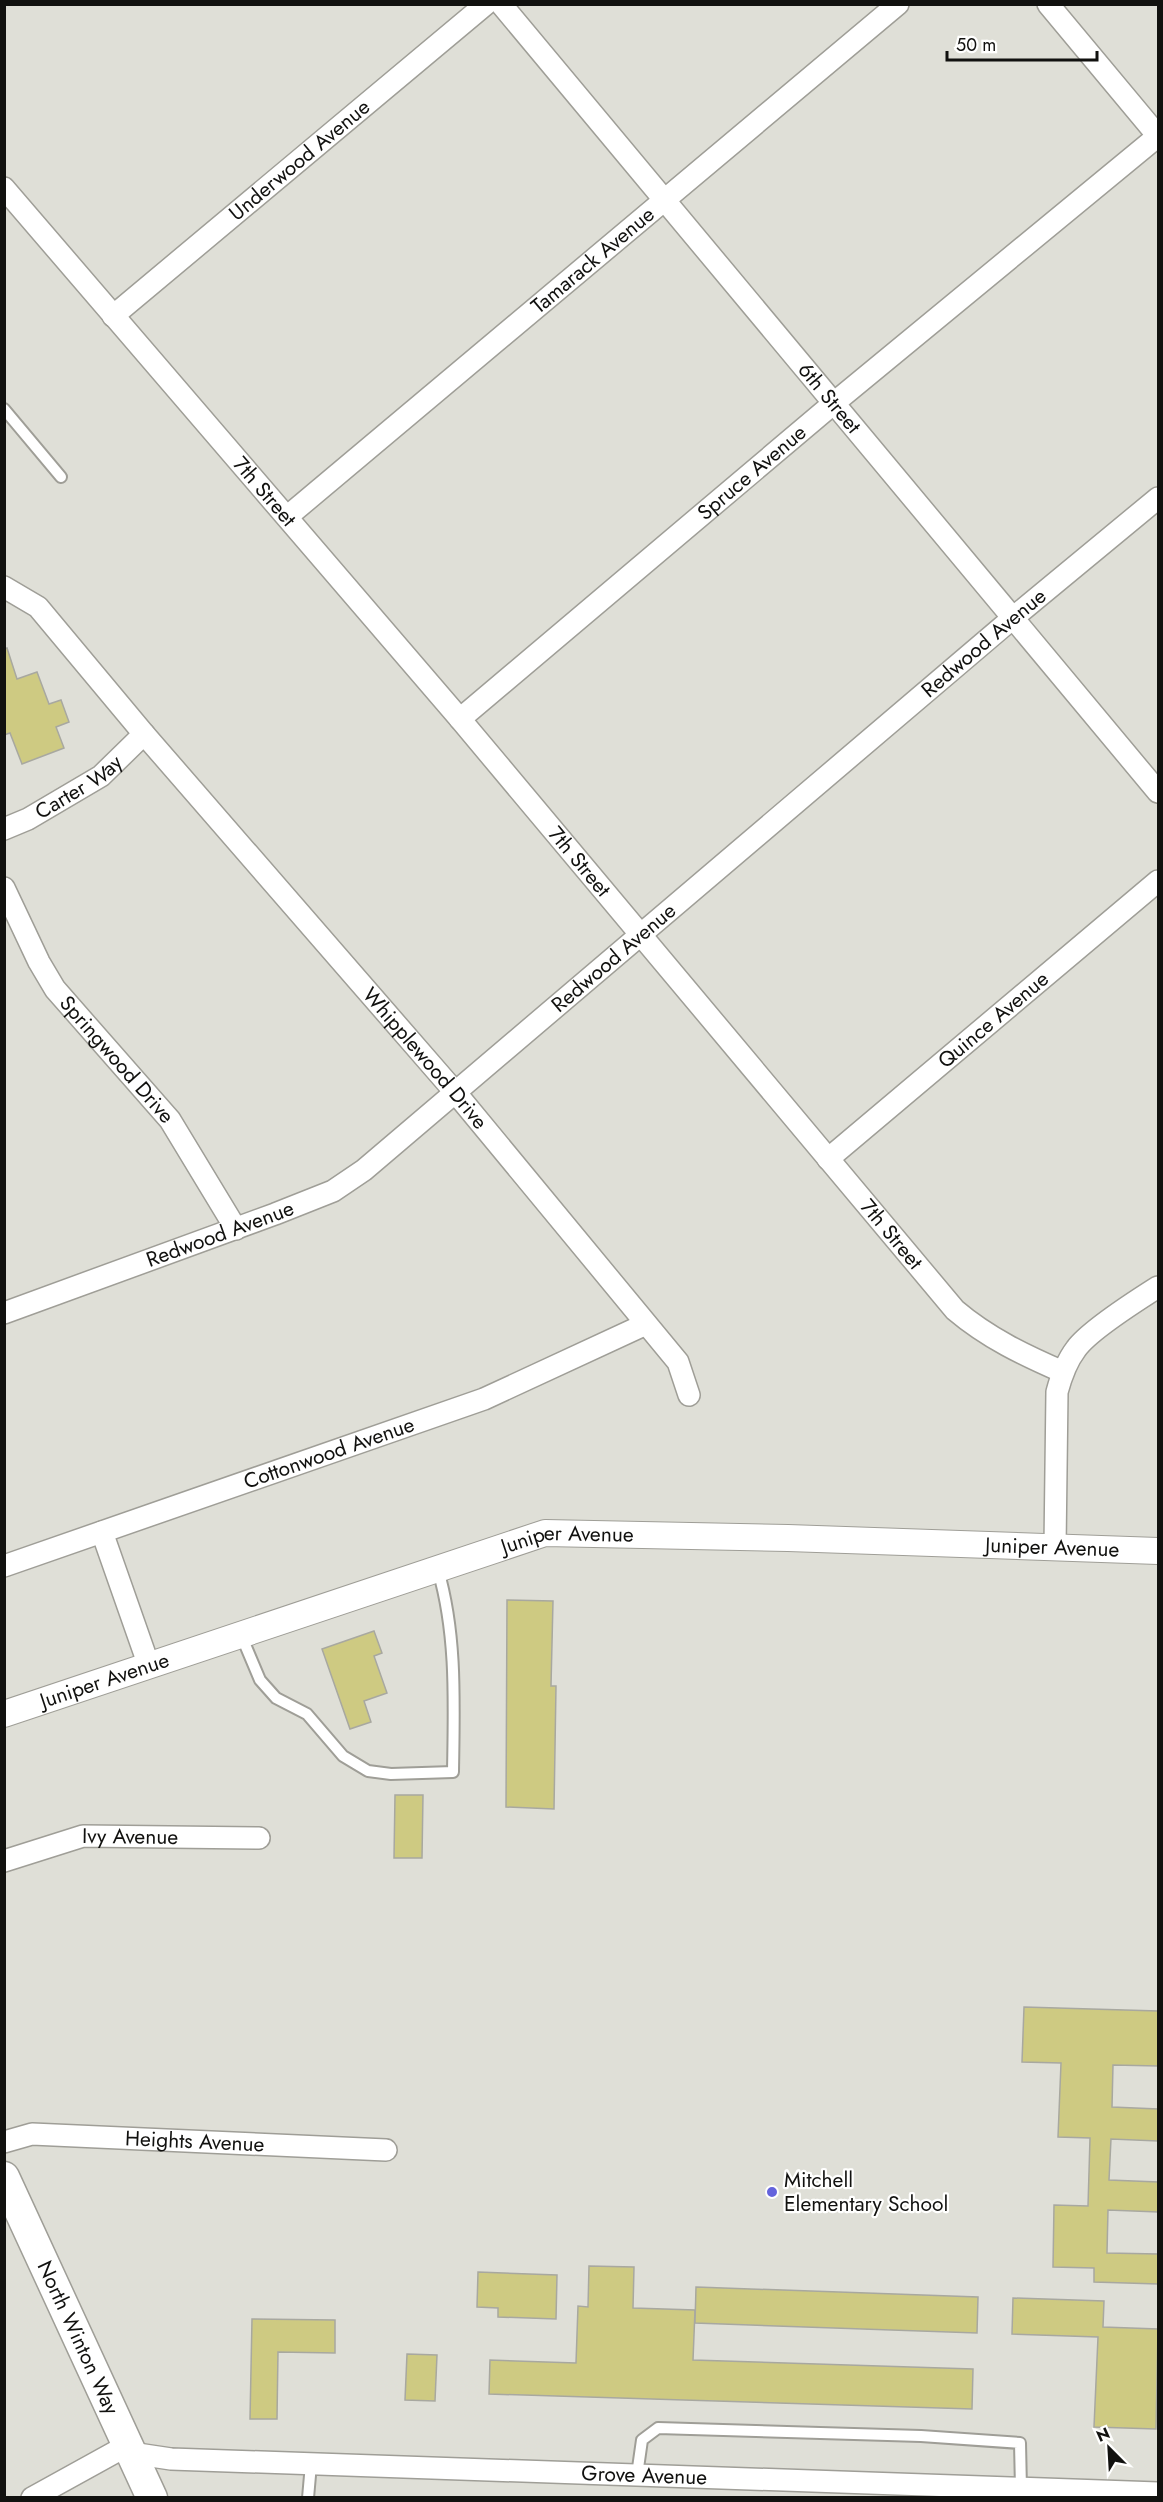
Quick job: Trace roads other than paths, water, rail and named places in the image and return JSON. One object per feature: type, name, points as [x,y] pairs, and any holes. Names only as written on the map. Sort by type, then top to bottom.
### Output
[{"type":"main road","name":"North Winton Way","points":[[4,2177],[152,2498]]},
{"type":"street","name":"Underwood Avenue","points":[[114,316],[486,4]]},
{"type":"street","name":"6th Street","points":[[501,4],[1158,792]]},
{"type":"street","name":"Tamarack Avenue","points":[[288,516],[898,4]]},
{"type":"street","points":[[1048,4],[1158,136]]},
{"type":"street","name":"Spruce Avenue","points":[[460,719],[834,403],[1158,136]]},
{"type":"street","name":"7th Street","points":[[4,188],[460,719],[955,1311],[979,1330],[1013,1350],[1063,1372]]},
{"type":"street","name":"Redwood Avenue","points":[[4,1313],[333,1191],[364,1170],[1014,617],[1158,498]]},
{"type":"street","name":"Whipplewood Drive","points":[[4,587],[38,606],[144,734],[455,1092],[678,1362],[689,1395]]},
{"type":"street","name":"Carter Way","points":[[4,829],[38,814],[101,776],[144,734]]},
{"type":"street","name":"Quince Avenue","points":[[828,1159],[1158,881]]},
{"type":"street","name":"Springwood Drive","points":[[4,888],[39,962],[55,989],[170,1120],[236,1228]]},
{"type":"street","points":[[1055,1547],[1057,1392],[1063,1372],[1077,1347],[1135,1301],[1158,1287]]},
{"type":"street","name":"Cottonwood Avenue","points":[[4,1566],[484,1399],[646,1324]]},
{"type":"street","points":[[102,1532],[149,1666]]},
{"type":"street","name":"Juniper Avenue","points":[[4,1714],[545,1533],[1158,1551]]},
{"type":"street","name":"Ivy Avenue","points":[[4,1861],[83,1836],[259,1838]]},
{"type":"street","name":"Heights Avenue","points":[[4,2142],[32,2134],[386,2150]]},
{"type":"street","points":[[32,2498],[129,2449]]},
{"type":"street","name":"Grove Avenue","points":[[129,2449],[171,2459],[1158,2493]]},
{"type":"lane","points":[[4,409],[61,477]]},
{"type":"lane","points":[[241,1635],[260,1680],[276,1698],[307,1714],[343,1756],[368,1771],[391,1774],[453,1772],[451,1621],[438,1569]]},
{"type":"lane","points":[[637,2475],[642,2440],[658,2428],[921,2436],[1020,2443],[1021,2488]]},
{"type":"lane","points":[[308,2498],[311,2464]]},
{"type":"place","name":"Mitchell Elementary School","points":[[772,2192]]}]
